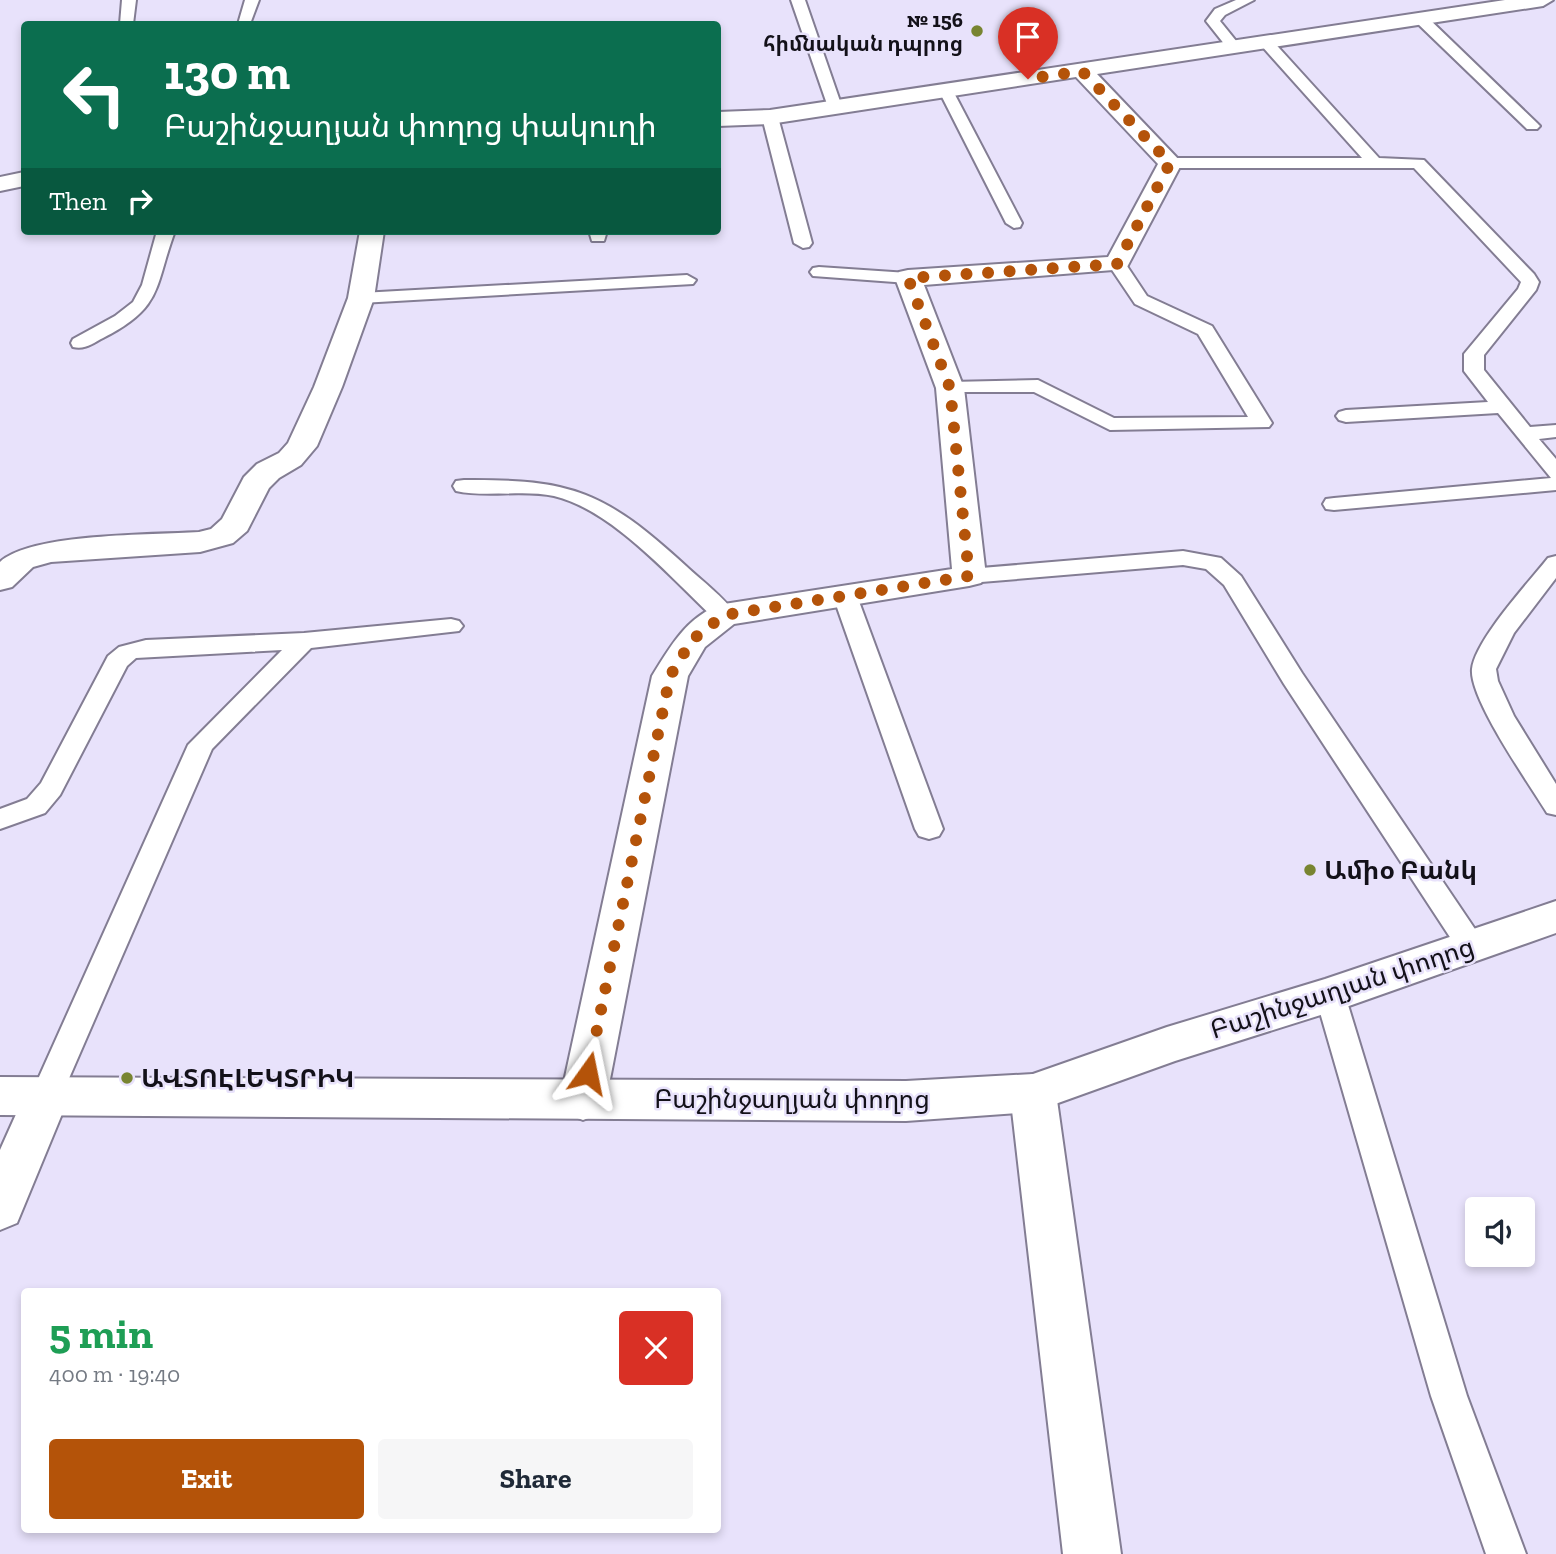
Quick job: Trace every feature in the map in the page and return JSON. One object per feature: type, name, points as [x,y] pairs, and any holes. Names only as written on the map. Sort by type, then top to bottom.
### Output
[{"type":"street","points":[[721,119],[770,117],[1543,0]]},
{"type":"street","points":[[583,1100],[670,676],[692,640],[724,615],[969,576],[950,388],[908,278],[1117,264],[1170,163],[1082,71]]},
{"type":"street","points":[[0,184],[21,180]]},
{"type":"street","points":[[0,580],[21,560],[48,552],[200,542],[222,536],[236,524],[255,484],[268,471],[290,459],[302,446],[328,387],[360,300],[371,235]]},
{"type":"street","name":"Բաշինջաղյան փողոց","points":[[0,1096],[906,1101],[1033,1093],[1167,1045],[1331,995],[1556,917]]},
{"type":"street","points":[[1033,1093],[1092,1554]]},
{"type":"street","points":[[0,1208],[46,1097]]},
{"type":"lane","points":[[127,21],[129,0]]},
{"type":"lane","points":[[245,21],[252,0]]},
{"type":"lane","points":[[798,0],[835,107]]},
{"type":"lane","points":[[1234,47],[1213,21],[1220,12],[1247,0]]},
{"type":"lane","points":[[1421,19],[1532,126]]},
{"type":"lane","points":[[1265,41],[1375,163]]},
{"type":"lane","points":[[946,91],[1014,223]]},
{"type":"lane","points":[[770,117],[803,243]]},
{"type":"lane","points":[[1170,163],[1418,163],[1530,282],[1528,290],[1474,354],[1474,371],[1556,473]]},
{"type":"lane","points":[[80,343],[132,314],[142,302],[150,287],[165,235]]},
{"type":"lane","points":[[950,388],[1038,386],[1110,425],[1262,423],[1205,330],[1140,300],[1117,264]]},
{"type":"lane","points":[[819,272],[908,278]]},
{"type":"lane","points":[[360,300],[687,280]]},
{"type":"lane","points":[[1346,416],[1503,407]]},
{"type":"lane","points":[[1525,433],[1556,431]]},
{"type":"lane","points":[[1334,504],[1556,484]]},
{"type":"lane","points":[[464,486],[530,486],[567,493],[596,507],[634,533],[724,615]]},
{"type":"lane","points":[[969,576],[1183,558],[1213,563],[1233,581],[1293,678],[1471,946]]},
{"type":"lane","points":[[1556,563],[1490,650],[1483,672],[1493,701],[1556,806]]},
{"type":"lane","points":[[845,596],[929,829]]},
{"type":"lane","points":[[0,819],[36,806],[51,788],[117,662],[128,652],[146,648],[304,641],[451,626]]},
{"type":"lane","points":[[46,1097],[201,745],[304,641]]},
{"type":"lane","points":[[1331,995],[1449,1396],[1506,1554]]},
{"type":"place","name":"№ 156 հիմնական դպրոց","points":[[977,31]]},
{"type":"place","name":"Ամիօ Բանկ","points":[[1310,870]]},
{"type":"place","name":"ԱՎՏՈԷԼԵԿՏՐԻԿ","points":[[127,1078]]},
{"type":"route","points":[[588,1073],[670,676],[692,640],[724,615],[969,576],[950,388],[908,278],[1117,264],[1170,163],[1082,71],[1028,79]]}]
